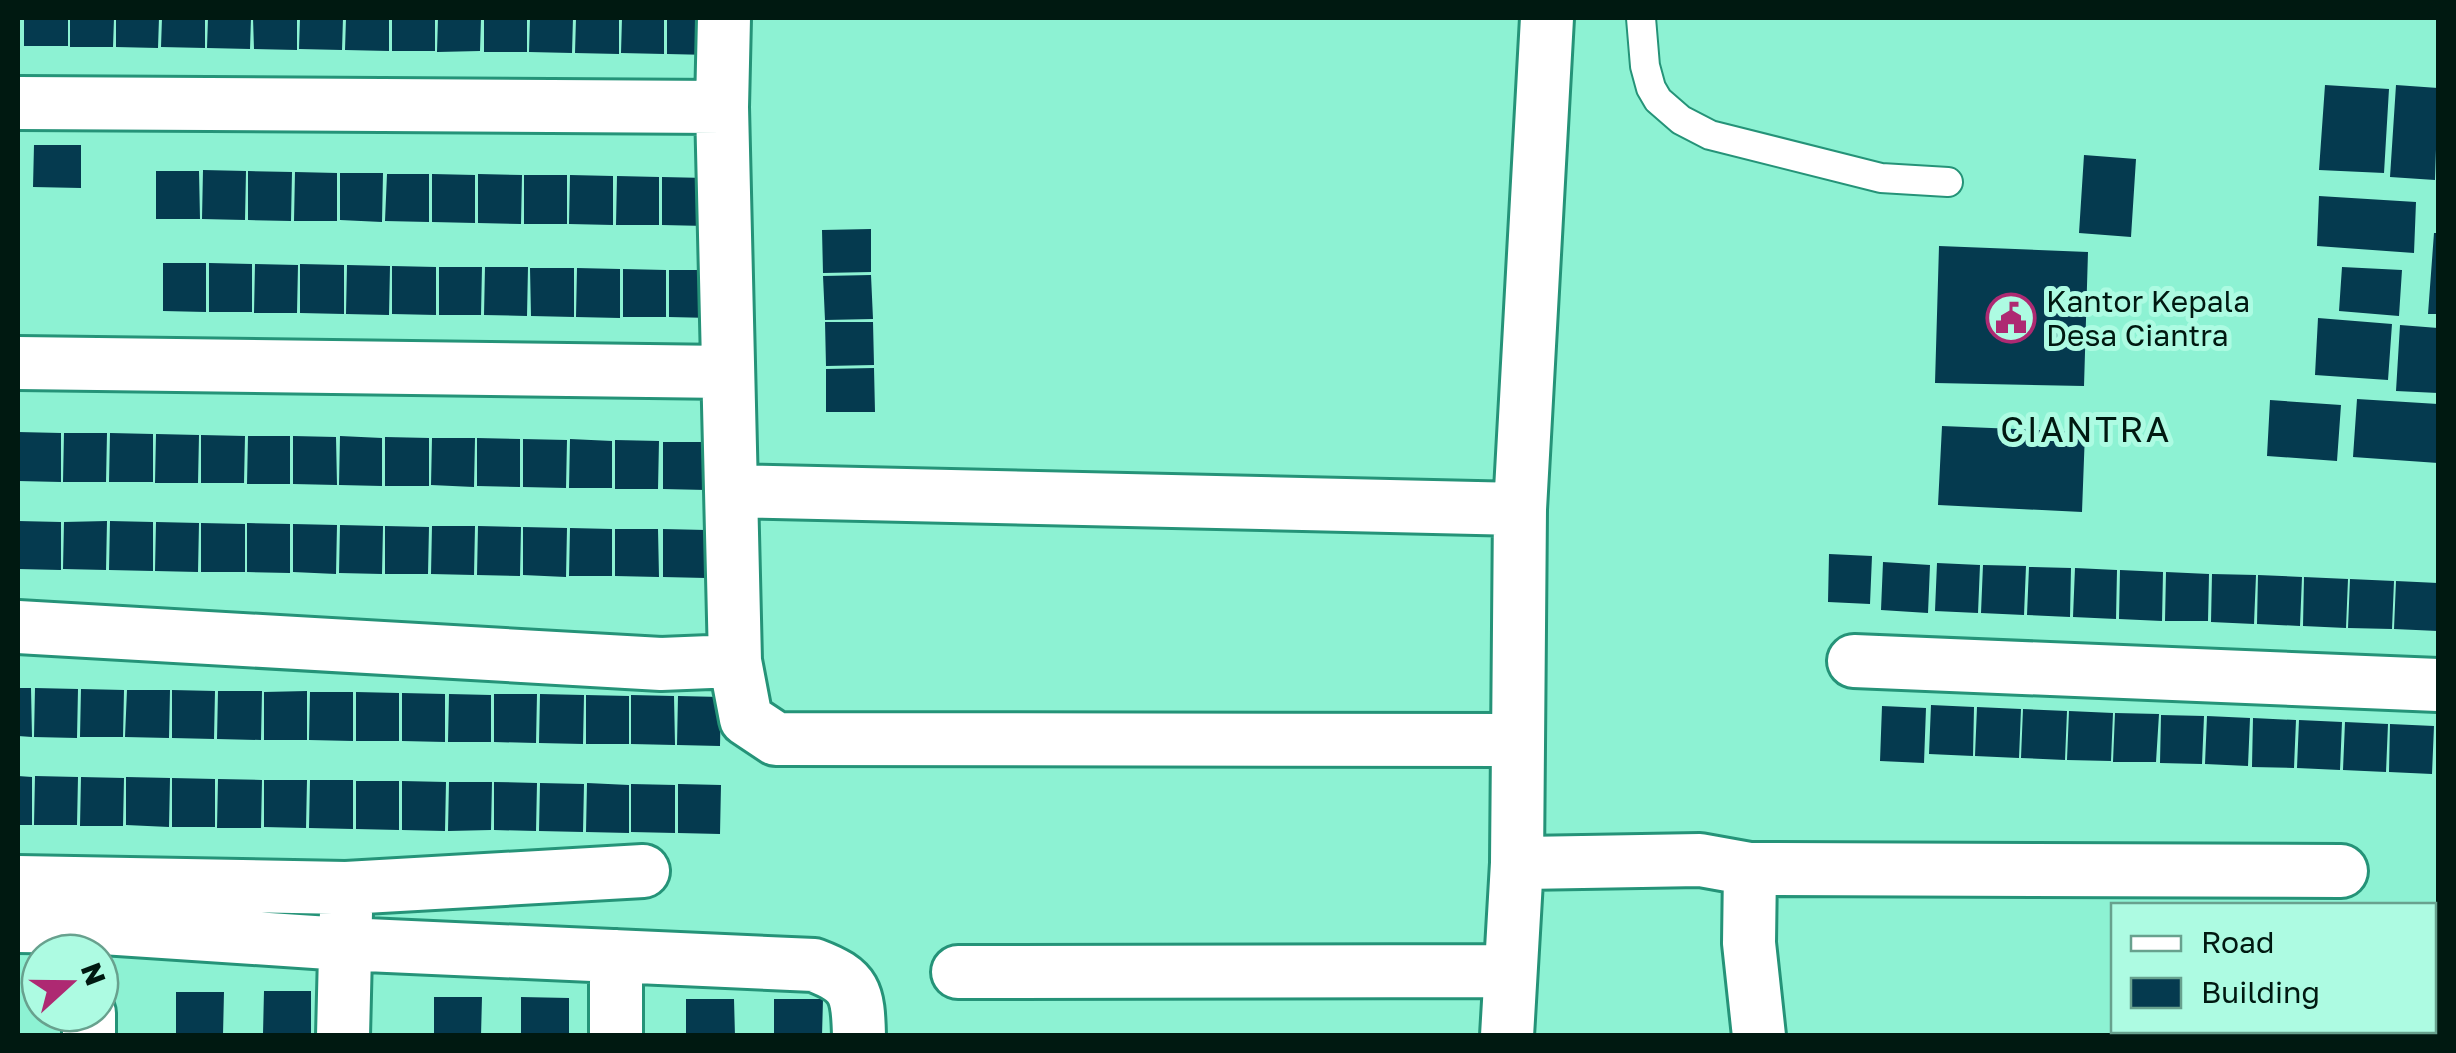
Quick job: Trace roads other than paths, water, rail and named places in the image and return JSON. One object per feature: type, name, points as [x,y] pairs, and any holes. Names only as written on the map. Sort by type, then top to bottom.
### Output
[{"type":"street","points":[[724,18],[722,106],[735,661],[746,719],[776,740],[1518,740]]},
{"type":"street","points":[[1506,1036],[1517,863],[1520,510],[1546,18]]},
{"type":"street","points":[[18,103],[722,106]]},
{"type":"street","points":[[18,363],[728,372]]},
{"type":"street","points":[[732,491],[1520,510]]},
{"type":"street","points":[[18,627],[661,664],[735,661]]},
{"type":"street","points":[[1854,660],[2438,685]]},
{"type":"street","points":[[1517,863],[1700,860],[1750,869],[2341,872]]},
{"type":"street","points":[[1750,869],[1749,944],[1758,1036]]},
{"type":"street","points":[[120,937],[346,916],[643,871]]},
{"type":"street","points":[[18,882],[346,916],[616,956],[814,966],[842,976],[850,986],[858,1000],[858,1036]]},
{"type":"street","points":[[343,1036],[346,916]]},
{"type":"street","points":[[18,926],[53,933]]},
{"type":"street","points":[[616,956],[616,1036]]},
{"type":"street","points":[[958,972],[1510,970]]},
{"type":"lane","points":[[1641,18],[1644,66],[1651,88],[1658,100],[1681,120],[1710,135],[1880,178],[1948,182]]},
{"type":"place","name":"Kantor Kepala Desa Ciantra","points":[[2011,318]]},
{"type":"district","name":"CIANTRA","points":[[2086,429]]}]
